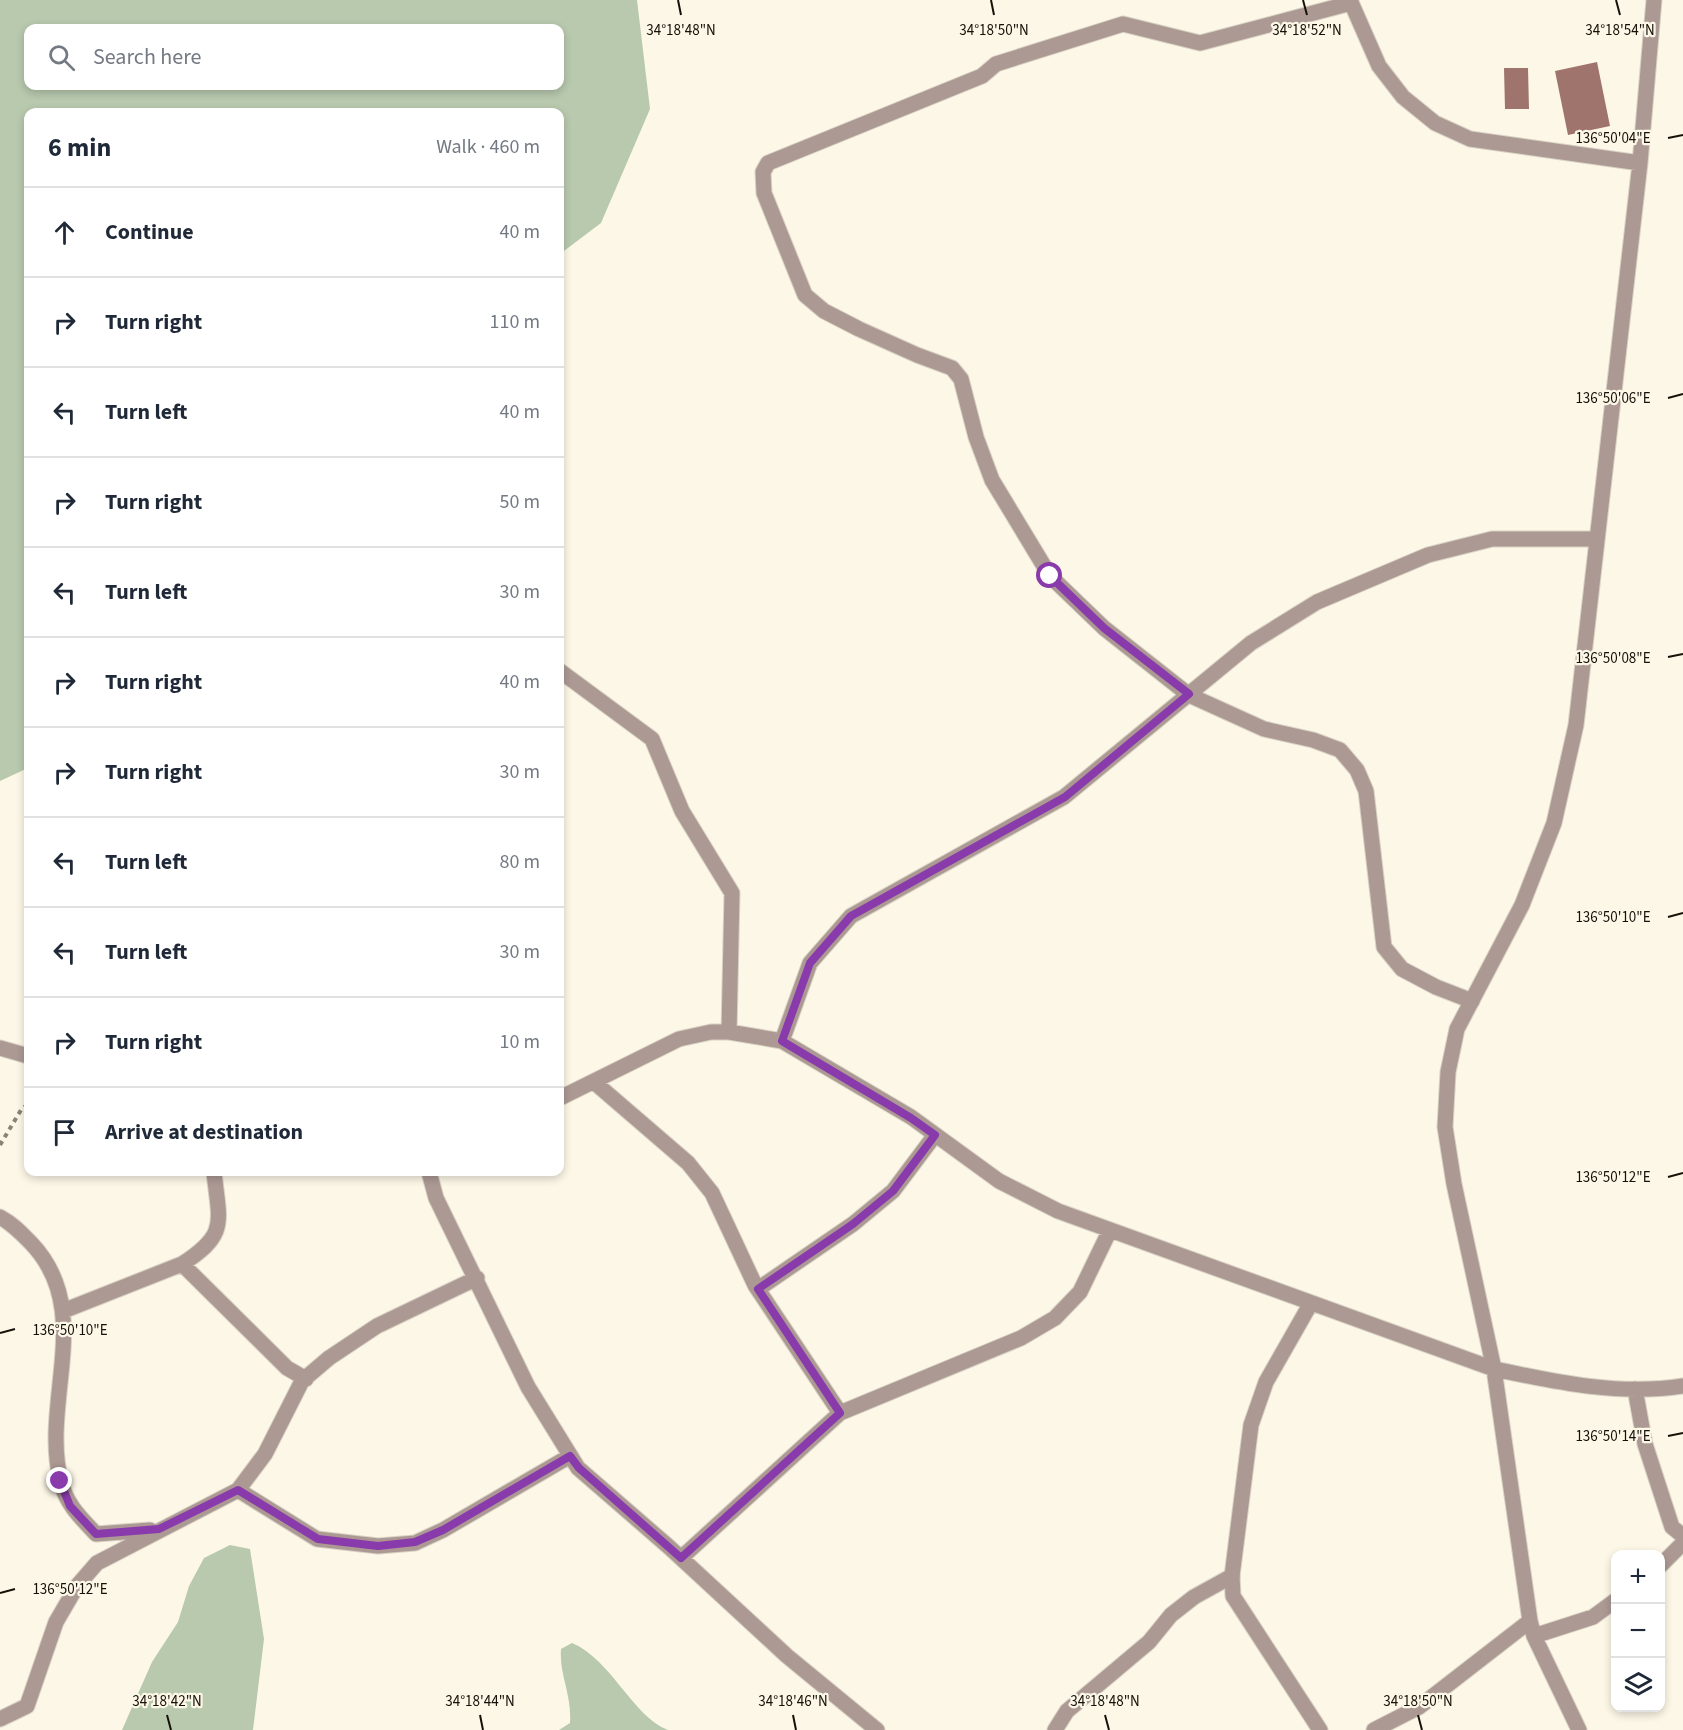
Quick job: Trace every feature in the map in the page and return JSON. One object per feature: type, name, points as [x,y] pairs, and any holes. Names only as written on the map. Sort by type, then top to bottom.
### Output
[{"type":"street","points":[[1580,1730],[1534,1636],[1530,1621],[1494,1369],[1454,1184],[1445,1127],[1448,1072],[1454,1040],[1522,905],[1554,823],[1576,724],[1640,164],[1654,0]]},
{"type":"street","points":[[1472,1001],[1436,987],[1402,969],[1384,947],[1366,791],[1357,770],[1340,750],[1312,740],[1264,729],[1189,694],[1104,628],[1050,576],[992,480],[976,437],[961,379],[952,368],[916,355],[859,329],[824,311],[805,295],[764,193],[763,172],[768,163],[982,76],[996,64],[1123,24],[1200,43],[1350,2],[1379,66],[1403,97],[1435,123],[1470,139],[1640,164]]},
{"type":"street","points":[[782,1041],[810,963],[851,916],[1065,797],[1251,643],[1317,602],[1428,555],[1492,539],[1597,539]]},
{"type":"street","points":[[564,674],[652,740],[682,811],[732,892],[729,1032]]},
{"type":"street","points":[[564,1091],[594,1082],[679,1039],[711,1032],[729,1032],[782,1041],[902,1112],[999,1181],[1058,1211],[1494,1369],[1564,1384],[1656,1390],[1683,1386]]},
{"type":"street","points":[[0,1047],[24,1055]]},
{"type":"street","points":[[594,1082],[694,1170],[712,1193],[758,1289],[840,1413]]},
{"type":"street","points":[[758,1289],[853,1224],[893,1191],[935,1135]]},
{"type":"street","points":[[63,1311],[182,1264],[204,1250],[217,1235],[219,1218],[214,1176]]},
{"type":"street","points":[[430,1176],[436,1198],[477,1278],[528,1387],[579,1468],[787,1656],[877,1730]]},
{"type":"street","points":[[0,1217],[12,1223],[39,1252],[56,1279],[63,1311],[65,1350],[57,1431],[60,1481],[70,1506],[96,1534],[159,1529]]},
{"type":"street","points":[[681,1558],[840,1413],[1021,1338],[1055,1318],[1080,1292],[1110,1230]]},
{"type":"street","points":[[182,1264],[287,1368],[306,1379]]},
{"type":"street","points":[[0,1719],[27,1706],[56,1622],[77,1586],[97,1563],[238,1490],[265,1454],[282,1416],[306,1379],[329,1358],[377,1326],[477,1278]]},
{"type":"street","points":[[1311,1303],[1266,1382],[1251,1425],[1232,1576],[1233,1596],[1320,1730]]},
{"type":"street","points":[[1635,1389],[1645,1444],[1672,1527],[1683,1536]]},
{"type":"street","points":[[238,1490],[318,1539],[378,1546],[415,1542],[443,1530],[570,1456]]},
{"type":"street","points":[[1665,1561],[1683,1544]]},
{"type":"street","points":[[1055,1730],[1066,1711],[1133,1656],[1171,1615],[1194,1598],[1232,1576]]},
{"type":"street","points":[[1534,1636],[1593,1617],[1611,1604]]},
{"type":"street","points":[[1374,1730],[1419,1707],[1530,1621]]},
{"type":"path","points":[[0,1145],[24,1107]]},
{"type":"green space","points":[[0,0],[637,0],[650,109],[601,223],[564,251],[564,108],[24,108],[24,770],[0,781]]},
{"type":"green space","points":[[230,1545],[250,1549],[264,1639],[253,1730],[122,1730],[152,1662],[178,1622],[189,1586],[204,1558]]},
{"type":"green space","points":[[572,1643],[599,1662],[643,1713],[668,1730],[559,1730],[570,1723],[561,1649]]},
{"type":"building","points":[[1597,62],[1610,126],[1568,135],[1555,71]]},
{"type":"building","points":[[1504,68],[1528,68],[1529,109],[1505,109]]},
{"type":"route","points":[[60,1481],[70,1506],[96,1534],[121,1534],[159,1529],[238,1490],[290,1524],[318,1539],[378,1546],[415,1542],[443,1530],[570,1456],[579,1468],[681,1558],[840,1413],[758,1289],[853,1224],[893,1191],[935,1135],[911,1118],[782,1041],[810,963],[851,916],[1065,797],[1189,694],[1104,628],[1050,576]]}]
